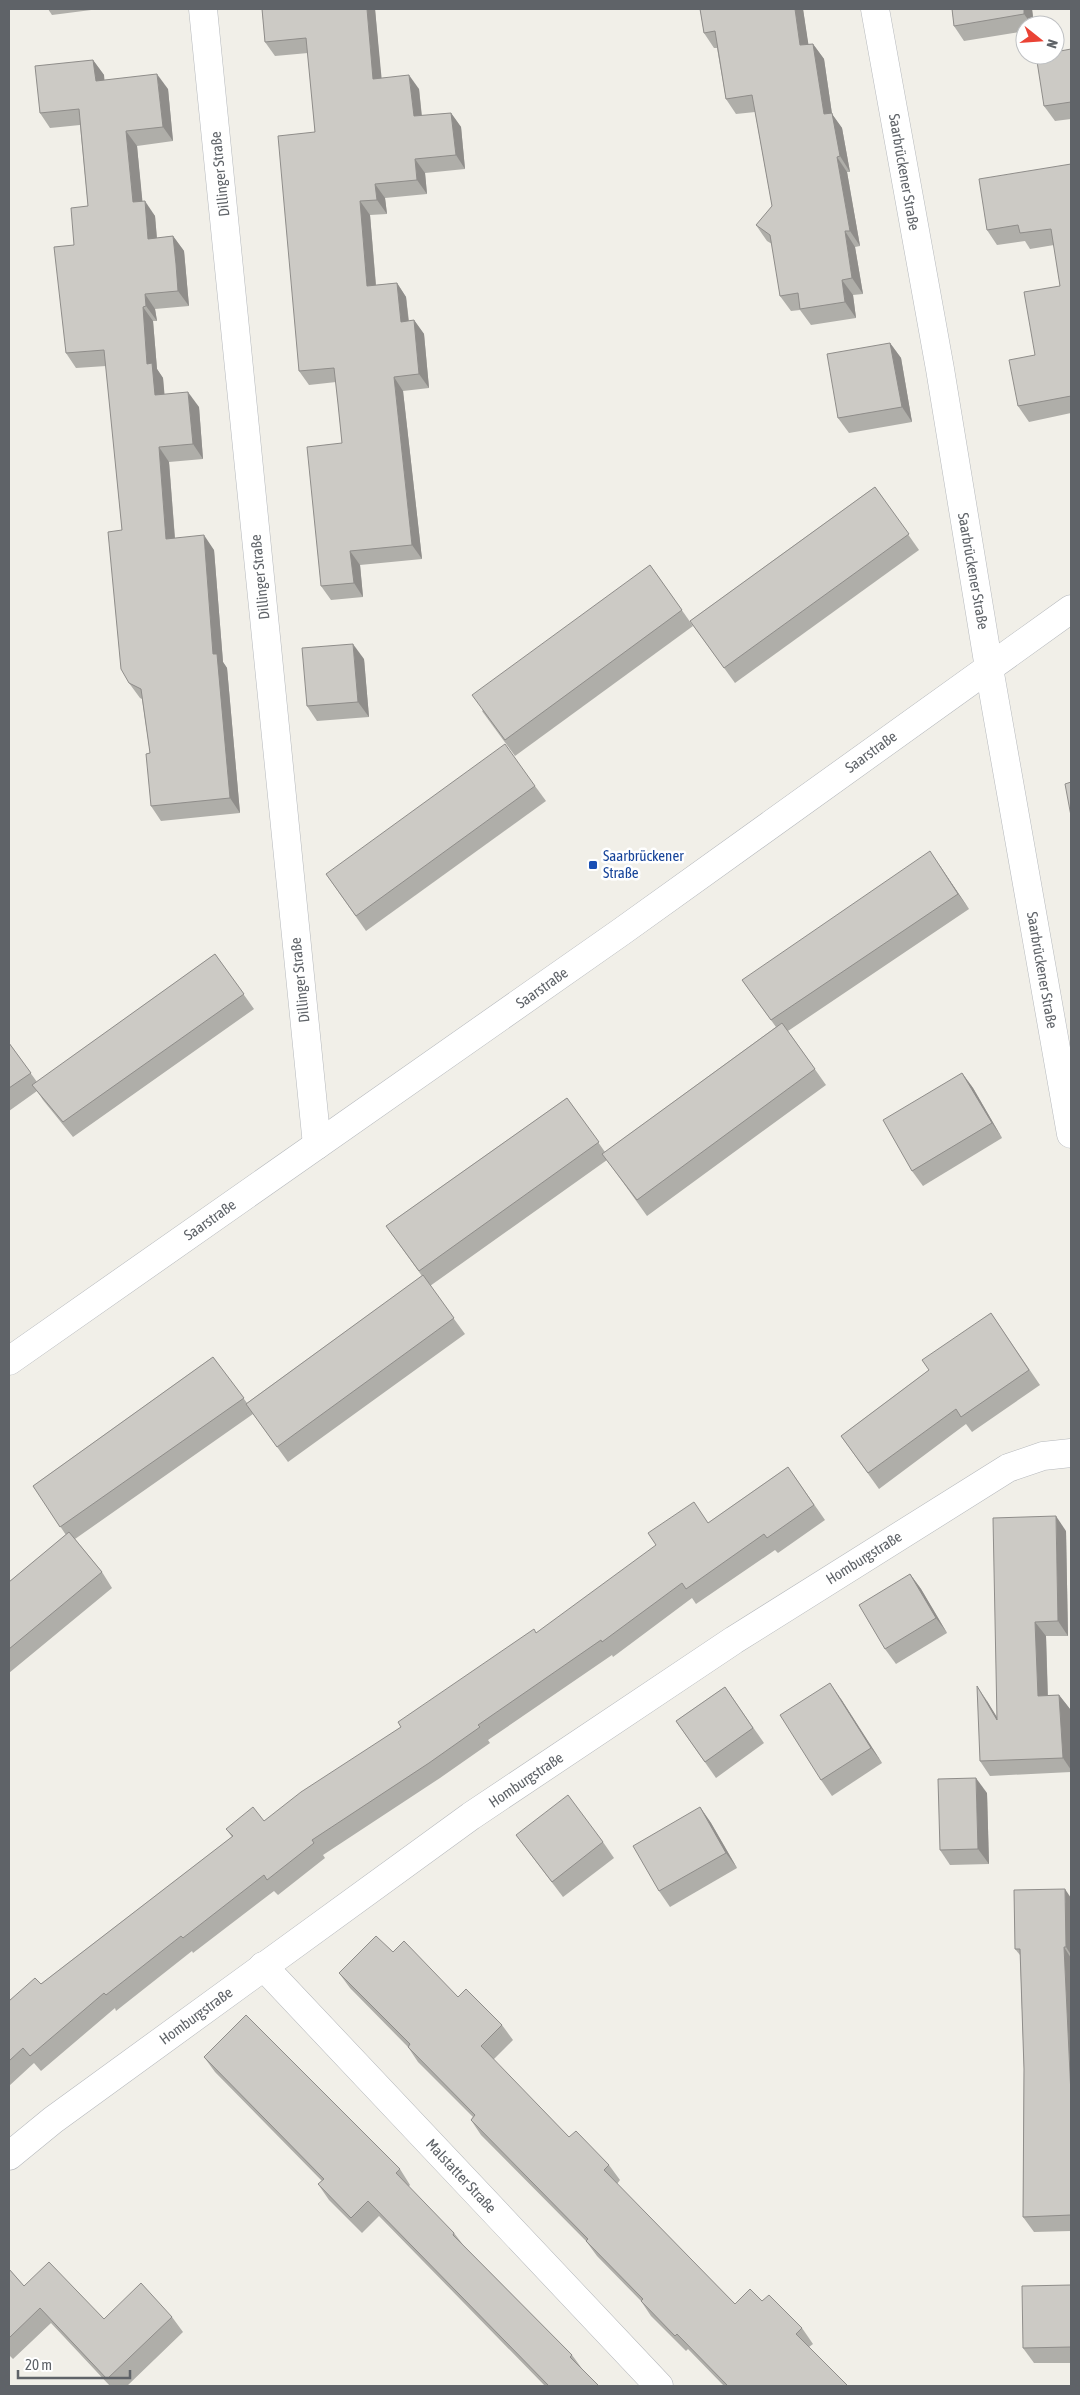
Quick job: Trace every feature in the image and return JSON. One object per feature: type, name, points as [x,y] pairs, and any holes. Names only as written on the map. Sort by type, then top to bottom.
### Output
[{"type":"street","name":"Dillinger Straße","points":[[203,9],[318,1145]]},
{"type":"street","name":"Saarbrückener Straße","points":[[875,9],[940,369],[989,668],[1071,1134]]},
{"type":"street","name":"Saarstraße","points":[[9,1361],[629,926],[1071,609]]},
{"type":"street","name":"Homburgstraße","points":[[9,2156],[53,2120],[471,1816],[734,1640],[1008,1468],[1043,1456],[1071,1453]]},
{"type":"street","name":"Malstatter Straße","points":[[264,1966],[659,2386]]},
{"type":"building","points":[[262,9],[367,9],[373,79],[409,75],[414,116],[451,113],[456,155],[415,159],[417,180],[375,184],[377,200],[360,201],[367,286],[397,283],[401,322],[414,320],[419,374],[394,377],[412,545],[350,551],[354,583],[321,586],[307,447],[342,443],[334,368],[299,371],[278,136],[315,132],[306,38],[265,42]]},
{"type":"building","points":[[700,9],[795,9],[800,45],[813,44],[824,114],[832,113],[840,156],[837,157],[850,231],[845,231],[852,278],[842,280],[845,302],[800,309],[798,293],[780,296],[770,235],[756,225],[772,206],[752,95],[726,99],[715,31],[704,33]]},
{"type":"building","points":[[952,9],[1024,9],[1024,14],[954,26]]},
{"type":"building","points":[[1071,49],[1071,102],[1044,106],[1038,65],[1065,65],[1065,50]]},
{"type":"building","points":[[93,60],[96,81],[157,74],[163,127],[126,131],[133,202],[145,201],[148,239],[173,236],[176,264],[178,291],[145,294],[146,306],[143,307],[147,364],[152,363],[155,395],[188,392],[193,444],[159,447],[166,539],[204,535],[213,654],[217,654],[230,798],[151,806],[146,754],[150,753],[141,689],[129,683],[121,669],[108,532],[122,530],[104,350],[66,353],[54,247],[74,245],[71,208],[88,206],[79,109],[40,113],[35,66]]},
{"type":"building","points":[[1071,164],[1071,396],[1018,406],[1009,360],[1035,355],[1024,292],[1060,286],[1051,229],[1020,233],[1018,225],[987,230],[979,179]]},
{"type":"building","points":[[890,343],[902,407],[838,418],[827,354]]},
{"type":"building","points":[[875,487],[909,534],[724,668],[690,621]]},
{"type":"building","points":[[650,565],[682,610],[505,740],[472,695]]},
{"type":"building","points":[[353,644],[358,702],[307,706],[302,648]]},
{"type":"building","points":[[505,744],[535,786],[356,916],[326,874]]},
{"type":"building","points":[[1071,782],[1071,816],[1065,784]]},
{"type":"building","points":[[930,851],[958,894],[771,1020],[742,980]]},
{"type":"building","points":[[215,954],[244,994],[63,1122],[32,1085]]},
{"type":"building","points":[[782,1023],[815,1069],[637,1200],[602,1154]]},
{"type":"building","points":[[9,1043],[31,1073],[9,1088]]},
{"type":"building","points":[[962,1073],[992,1123],[912,1171],[883,1120]]},
{"type":"building","points":[[567,1098],[599,1142],[419,1271],[386,1226]]},
{"type":"building","points":[[423,1275],[454,1318],[277,1447],[246,1404]]},
{"type":"building","points":[[991,1313],[1029,1370],[961,1417],[956,1409],[868,1473],[841,1436],[929,1370],[922,1360]]},
{"type":"building","points":[[213,1357],[244,1398],[60,1527],[33,1486]]},
{"type":"building","points":[[788,1467],[814,1505],[767,1538],[764,1534],[686,1589],[682,1583],[602,1642],[601,1640],[478,1725],[480,1727],[429,1763],[312,1840],[314,1843],[267,1880],[264,1875],[183,1938],[181,1936],[106,1995],[104,1993],[30,2056],[23,2048],[9,2061],[9,2001],[35,1978],[41,1984],[233,1836],[226,1829],[253,1807],[264,1821],[301,1792],[401,1727],[398,1722],[534,1629],[536,1633],[656,1545],[648,1533],[694,1502],[708,1523]]},
{"type":"building","points":[[1056,1516],[1058,1621],[1035,1622],[1038,1696],[1059,1695],[1063,1758],[980,1761],[977,1686],[997,1720],[993,1518]]},
{"type":"building","points":[[69,1532],[102,1572],[9,1649],[9,1582]]},
{"type":"building","points":[[910,1574],[936,1618],[885,1649],[859,1605]]},
{"type":"building","points":[[830,1683],[871,1748],[821,1780],[780,1715]]},
{"type":"building","points":[[725,1687],[753,1728],[705,1762],[676,1721]]},
{"type":"building","points":[[976,1778],[978,1849],[940,1850],[938,1779]]},
{"type":"building","points":[[568,1795],[603,1842],[552,1882],[516,1835]]},
{"type":"building","points":[[700,1807],[726,1853],[659,1891],[633,1846]]},
{"type":"building","points":[[1065,1889],[1066,1947],[1064,1947],[1071,2095],[1071,2215],[1023,2217],[1024,2069],[1020,1949],[1015,1949],[1014,1890]]},
{"type":"building","points":[[376,1936],[393,1952],[404,1941],[458,1997],[466,1989],[502,2025],[481,2046],[569,2137],[576,2131],[609,2165],[604,2170],[735,2304],[750,2289],[762,2301],[769,2295],[802,2328],[796,2334],[848,2386],[728,2386],[677,2334],[675,2336],[641,2301],[643,2299],[586,2241],[588,2239],[471,2120],[475,2115],[408,2047],[410,2044],[339,1973]]},
{"type":"building","points":[[246,2015],[400,2169],[396,2173],[454,2233],[453,2235],[572,2355],[570,2357],[599,2386],[549,2386],[368,2201],[351,2218],[318,2184],[324,2179],[204,2057]]},
{"type":"building","points":[[49,2262],[104,2319],[141,2283],[172,2317],[107,2379],[40,2308],[9,2338],[9,2269],[24,2286]]},
{"type":"building","points":[[1071,2285],[1071,2347],[1023,2348],[1022,2286]]},
{"type":"place","name":"Saarbrückener Straße","points":[[593,865]]}]
